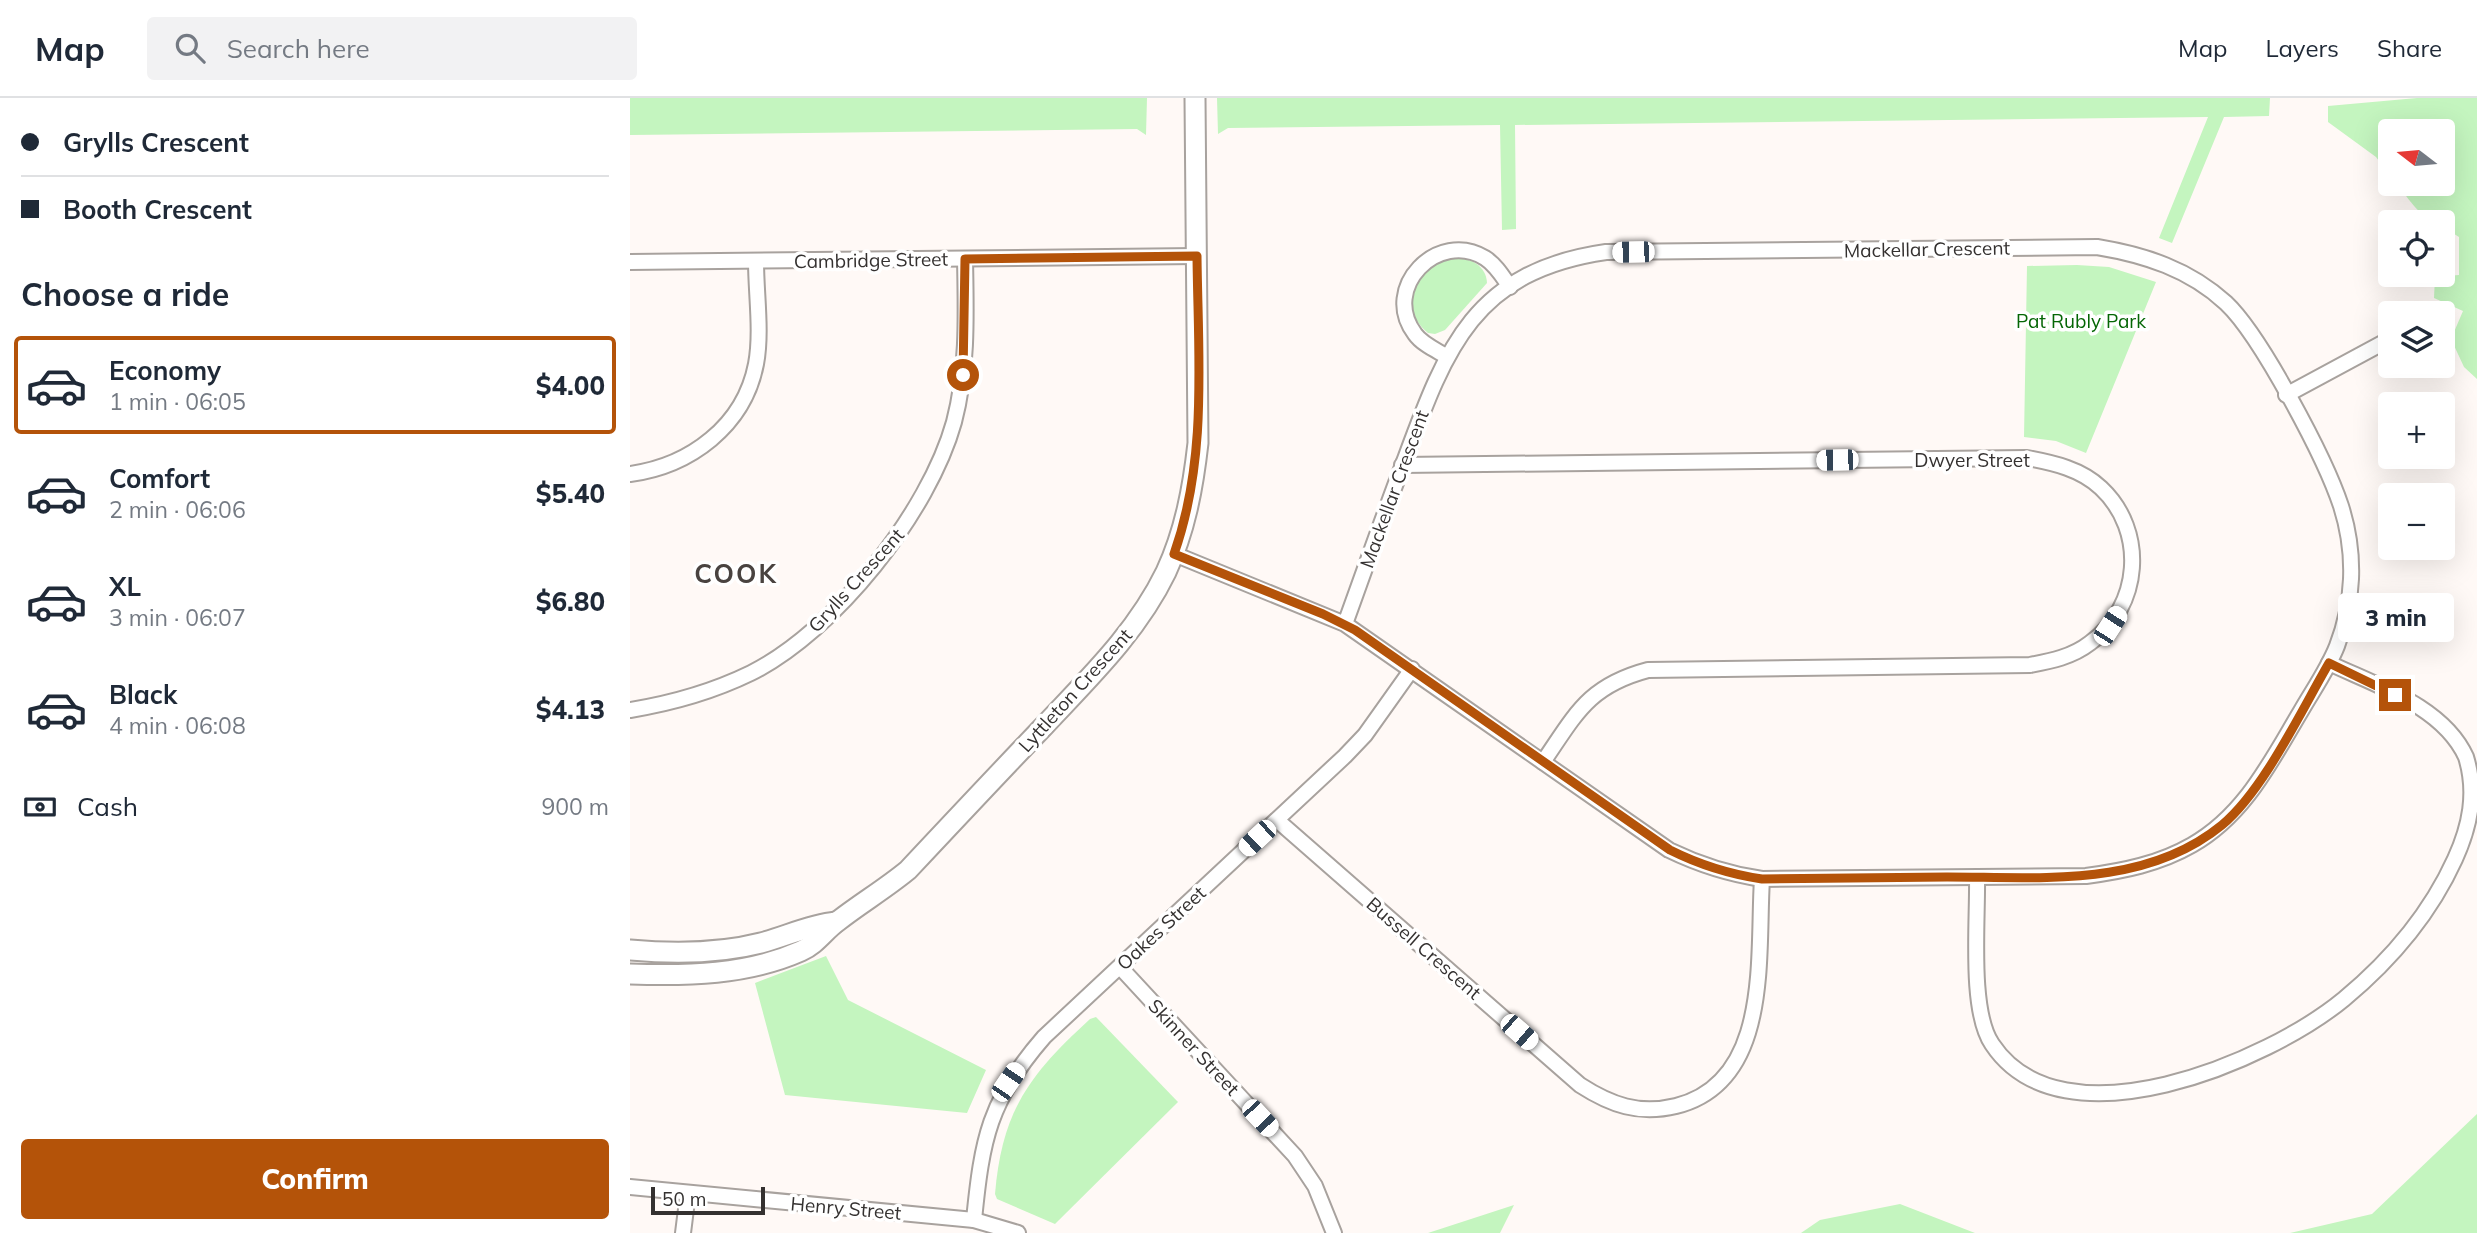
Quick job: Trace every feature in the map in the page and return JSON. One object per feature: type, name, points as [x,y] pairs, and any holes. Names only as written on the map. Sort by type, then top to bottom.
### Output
[{"type":"street","name":"Lyttleton Crescent","points":[[630,974],[688,975],[757,965],[800,951],[817,942],[835,922],[874,898],[908,870],[1104,663],[1144,611],[1174,554],[1193,488],[1198,443],[1195,98]]},
{"type":"street","name":"Mackellar Crescent","points":[[1174,554],[1345,624],[1670,850],[1709,868],[1762,879],[2086,876],[2124,871],[2160,861],[2192,846],[2221,826],[2255,789],[2329,663],[2347,613],[2351,578],[2349,542],[2341,506],[2327,471],[2249,329],[2208,289],[2183,273],[2150,258],[2097,247],[1606,253],[1555,264],[1510,287],[1465,327],[1446,356],[1402,466],[1345,624]]},
{"type":"street","points":[[1446,356],[1415,335],[1407,319],[1404,300],[1418,267],[1443,253],[1466,250],[1488,260],[1510,287]]},
{"type":"street","name":"Cambridge Street","points":[[630,262],[1197,256]]},
{"type":"street","name":"Grylls Crescent","points":[[630,710],[669,704],[713,690],[754,672],[823,621],[887,551],[916,510],[938,467],[954,422],[963,375],[965,259]]},
{"type":"street","points":[[630,474],[660,468],[689,455],[714,438],[734,416],[748,391],[755,365],[756,261]]},
{"type":"street","points":[[2286,395],[2378,345]]},
{"type":"street","name":"Dwyer Street","points":[[1402,466],[2027,458],[2064,467],[2100,487],[2117,506],[2128,527],[2132,572],[2123,606],[2110,626],[2091,643],[2069,655],[2029,665],[1648,670],[1623,677],[1592,696],[1543,762]]},
{"type":"street","points":[[1977,877],[1979,1014],[1987,1037],[2010,1066],[2045,1086],[2084,1095],[2166,1083],[2243,1060],[2303,1028],[2368,978],[2416,924],[2447,877],[2468,831],[2474,802],[2466,757],[2441,724],[2417,706],[2329,663]]},
{"type":"street","name":"Oakes Street","points":[[974,1220],[981,1152],[991,1115],[1008,1082],[1044,1037],[1277,820],[1365,734],[1412,669]]},
{"type":"street","name":"Bussell Crescent","points":[[1277,820],[1580,1085],[1604,1100],[1632,1109],[1661,1109],[1700,1099],[1720,1083],[1741,1056],[1751,1027],[1755,997],[1762,879]]},
{"type":"street","name":"Lyttleton Crescent","points":[[630,950],[678,954],[721,951],[762,943],[818,924],[835,922]]},
{"type":"street","name":"Skinner Street","points":[[1120,967],[1295,1156],[1319,1194],[1334,1233]]},
{"type":"street","name":"Henry Street","points":[[630,1187],[974,1220],[1018,1233]]},
{"type":"street","points":[[683,1233],[688,1193]]},
{"type":"green space","points":[[630,98],[1147,98],[1146,135],[1137,129],[630,135]]},
{"type":"green space","points":[[1217,98],[2270,98],[2269,116],[2224,117],[2172,243],[2159,238],[2208,117],[1515,125],[1516,229],[1502,230],[1500,125],[1228,128],[1218,134]]},
{"type":"green space","points":[[2417,98],[2477,98],[2477,379],[2464,367],[2455,348],[2455,330],[2463,311],[2455,307],[2455,301],[2434,298],[2435,287],[2455,287],[2455,275],[2459,275],[2459,237],[2455,234],[2455,210],[2418,210],[2406,196],[2455,196],[2455,119],[2378,119],[2378,160],[2328,122],[2328,106]]},
{"type":"green space","points":[[1455,257],[1467,259],[1481,267],[1487,283],[1445,330],[1435,334],[1428,333],[1412,310],[1414,287],[1430,268]]},
{"type":"green space","name":"Pat Rubly Park","points":[[2027,266],[2109,267],[2156,282],[2086,453],[2056,441],[2024,437]]},
{"type":"green space","points":[[826,956],[848,1000],[986,1070],[967,1113],[785,1095],[755,983]]},
{"type":"green space","points":[[1096,1017],[1178,1102],[1055,1224],[997,1199],[995,1194],[1004,1139],[1012,1116],[1035,1076],[1069,1039],[1090,1019]]},
{"type":"green space","points":[[2477,1114],[2477,1233],[2290,1233],[2372,1214]]},
{"type":"green space","points":[[1900,1204],[1975,1233],[1801,1233],[1820,1220]]},
{"type":"green space","points":[[1514,1205],[1500,1233],[1428,1233]]},
{"type":"district","name":"COOK","points":[[736,573]]},
{"type":"route","points":[[963,375],[966,326],[965,259],[1197,256],[1198,443],[1193,488],[1174,554],[1345,624],[1670,850],[1699,864],[1730,874],[1762,879],[2086,876],[2124,871],[2160,861],[2192,846],[2233,814],[2255,789],[2329,663],[2395,695]]}]
